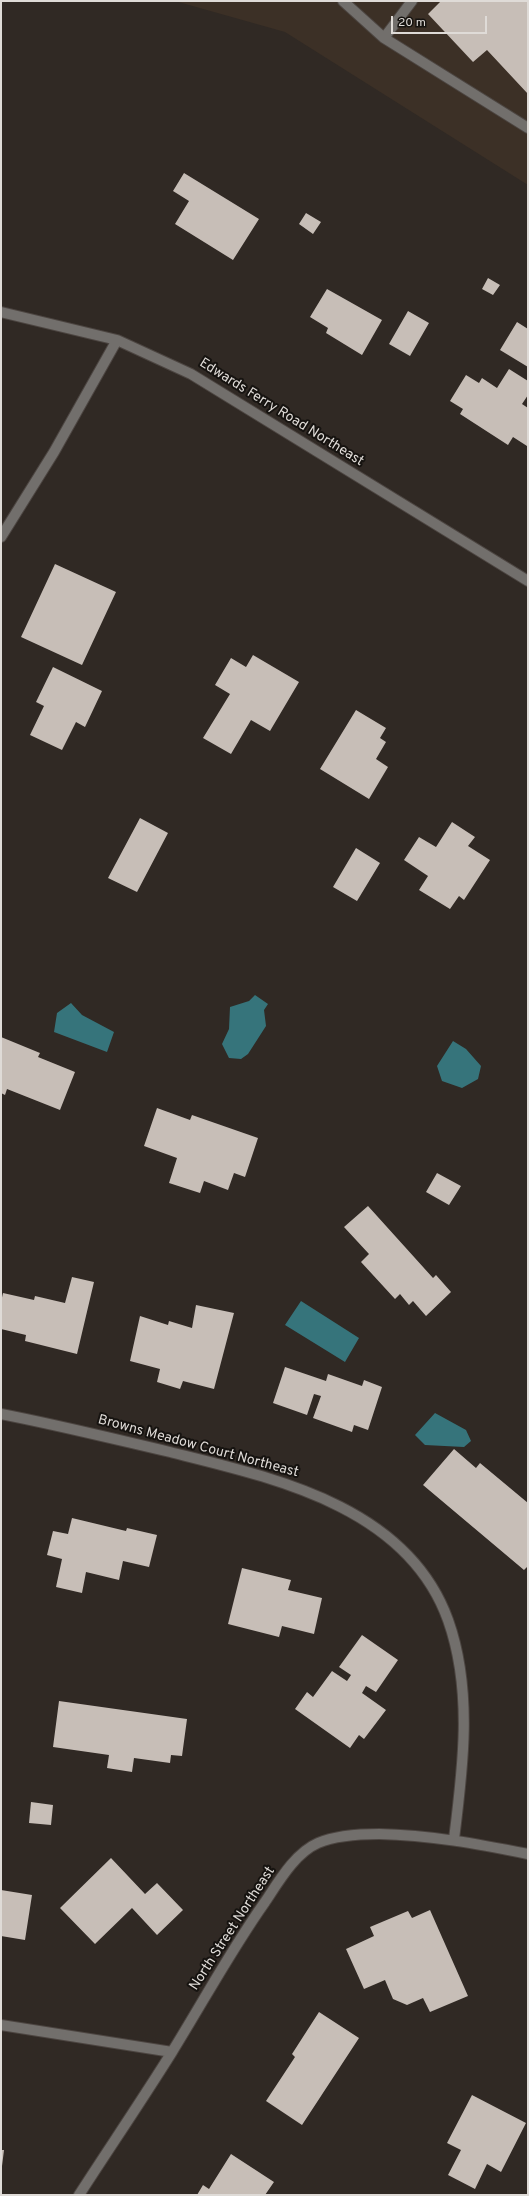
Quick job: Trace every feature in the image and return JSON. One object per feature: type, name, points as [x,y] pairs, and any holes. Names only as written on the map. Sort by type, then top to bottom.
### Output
[{"type":"street","points":[[343,1],[384,38],[528,128]]},
{"type":"street","points":[[384,38],[412,1]]},
{"type":"street","name":"Edwards Ferry Road Northeast","points":[[1,312],[117,340],[191,374],[528,581]]},
{"type":"street","points":[[1,537],[54,452],[117,340]]},
{"type":"street","name":"Browns Meadow Court Northeast","points":[[1,1414],[85,1431],[248,1471],[301,1488],[352,1512],[390,1539],[415,1564],[434,1590],[448,1620],[456,1651],[463,1704],[463,1759],[454,1839]]},
{"type":"street","name":"North Street Northeast","points":[[79,2195],[172,2052],[239,1940],[284,1874],[305,1852],[318,1843],[357,1834],[415,1835],[454,1839],[528,1854]]},
{"type":"street","points":[[1,2025],[172,2052]]},
{"type":"shaded area","points":[[175,1],[528,1],[528,185],[285,32]]},
{"type":"water","points":[[255,995],[268,1004],[264,1010],[266,1026],[248,1054],[241,1059],[229,1058],[222,1044],[229,1029],[230,1007],[249,1001]]},
{"type":"water","points":[[71,1003],[82,1015],[114,1032],[107,1052],[54,1032],[57,1013]]},
{"type":"water","points":[[453,1041],[466,1049],[481,1066],[478,1079],[462,1088],[442,1081],[437,1066]]},
{"type":"water","points":[[301,1301],[359,1338],[345,1362],[285,1325]]},
{"type":"water","points":[[435,1413],[466,1430],[471,1441],[464,1447],[425,1445],[415,1435]]},
{"type":"building","points":[[441,1],[528,1],[528,94],[487,50],[473,62],[428,14]]},
{"type":"building","points":[[184,173],[259,219],[233,260],[175,224],[189,201],[173,191]]},
{"type":"building","points":[[306,213],[321,222],[313,234],[299,224]]},
{"type":"building","points":[[488,278],[500,285],[493,295],[482,289]]},
{"type":"building","points":[[327,289],[382,320],[362,355],[326,333],[328,328],[310,317]]},
{"type":"building","points":[[408,311],[429,323],[410,356],[389,344]]},
{"type":"building","points":[[517,322],[528,329],[528,367],[500,350]]},
{"type":"building","points":[[509,369],[528,381],[528,395],[522,404],[528,408],[527,446],[513,437],[508,445],[460,414],[463,409],[450,401],[466,375],[479,383],[482,378],[497,388]]},
{"type":"building","points":[[55,564],[116,592],[82,665],[21,637]]},
{"type":"building","points":[[253,655],[299,682],[270,731],[251,720],[231,754],[203,738],[230,694],[215,685],[231,658],[246,667]]},
{"type":"building","points":[[53,667],[102,691],[85,727],[76,722],[62,750],[30,735],[44,706],[36,702]]},
{"type":"building","points":[[356,710],[386,728],[380,738],[386,742],[376,759],[388,767],[369,799],[320,769]]},
{"type":"building","points":[[140,818],[168,833],[137,892],[108,878]]},
{"type":"building","points":[[452,822],[475,837],[468,846],[490,860],[464,900],[459,896],[450,909],[419,890],[428,876],[404,860],[419,837],[436,847]]},
{"type":"building","points":[[356,848],[380,863],[357,901],[333,887]]},
{"type":"building","points":[[1,1037],[40,1053],[38,1057],[75,1072],[60,1110],[7,1089],[5,1095],[1,1093]]},
{"type":"building","points":[[157,1108],[190,1120],[192,1115],[258,1138],[245,1177],[234,1173],[228,1190],[204,1181],[200,1193],[169,1183],[177,1158],[144,1146]]},
{"type":"building","points":[[437,1173],[461,1186],[449,1205],[426,1192]]},
{"type":"building","points":[[368,1206],[433,1278],[436,1275],[451,1292],[426,1316],[413,1301],[409,1305],[400,1294],[395,1299],[361,1262],[369,1254],[344,1227]]},
{"type":"building","points":[[72,1277],[94,1282],[77,1354],[25,1341],[26,1335],[1,1329],[1,1302],[3,1293],[34,1300],[35,1296],[65,1303]]},
{"type":"building","points":[[196,1305],[234,1313],[214,1389],[183,1381],[180,1389],[157,1382],[160,1369],[130,1361],[140,1316],[168,1325],[169,1321],[192,1328]]},
{"type":"building","points":[[285,1367],[326,1381],[328,1374],[362,1386],[364,1380],[382,1387],[368,1430],[354,1425],[352,1432],[313,1418],[321,1396],[314,1394],[307,1415],[273,1403]]},
{"type":"building","points":[[454,1449],[476,1468],[480,1463],[528,1503],[528,1566],[524,1570],[423,1485]]},
{"type":"building","points":[[72,1518],[126,1531],[127,1528],[157,1535],[149,1567],[123,1561],[119,1580],[86,1572],[82,1593],[56,1587],[62,1559],[47,1555],[53,1531],[68,1534]]},
{"type":"building","points":[[242,1568],[291,1580],[288,1590],[322,1598],[314,1634],[282,1626],[279,1637],[228,1624]]},
{"type":"building","points":[[362,1635],[398,1660],[376,1692],[366,1686],[362,1693],[386,1710],[364,1739],[359,1735],[350,1748],[295,1709],[307,1692],[313,1697],[332,1671],[347,1681],[351,1675],[339,1667]]},
{"type":"building","points":[[59,1701],[187,1719],[182,1756],[171,1755],[170,1763],[134,1758],[132,1772],[107,1768],[109,1755],[53,1747]]},
{"type":"building","points":[[31,1802],[53,1805],[51,1825],[29,1823]]},
{"type":"building","points":[[111,1858],[145,1894],[157,1883],[183,1910],[157,1935],[132,1908],[95,1944],[60,1908]]},
{"type":"building","points":[[1,1890],[32,1895],[25,1940],[1,1936]]},
{"type":"building","points":[[430,1910],[468,1996],[430,2012],[423,1998],[407,2005],[393,1999],[385,1980],[364,1989],[346,1949],[374,1936],[370,1927],[408,1911],[412,1918]]},
{"type":"building","points":[[319,2012],[359,2038],[302,2125],[266,2101],[295,2057],[292,2054]]},
{"type":"building","points":[[472,2095],[526,2123],[501,2172],[487,2164],[475,2189],[448,2175],[461,2150],[447,2143]]},
{"type":"building","points":[[1,2150],[4,2150],[2,2166],[1,2166]]},
{"type":"building","points":[[231,2154],[274,2182],[265,2195],[197,2195],[203,2185],[209,2189]]}]
